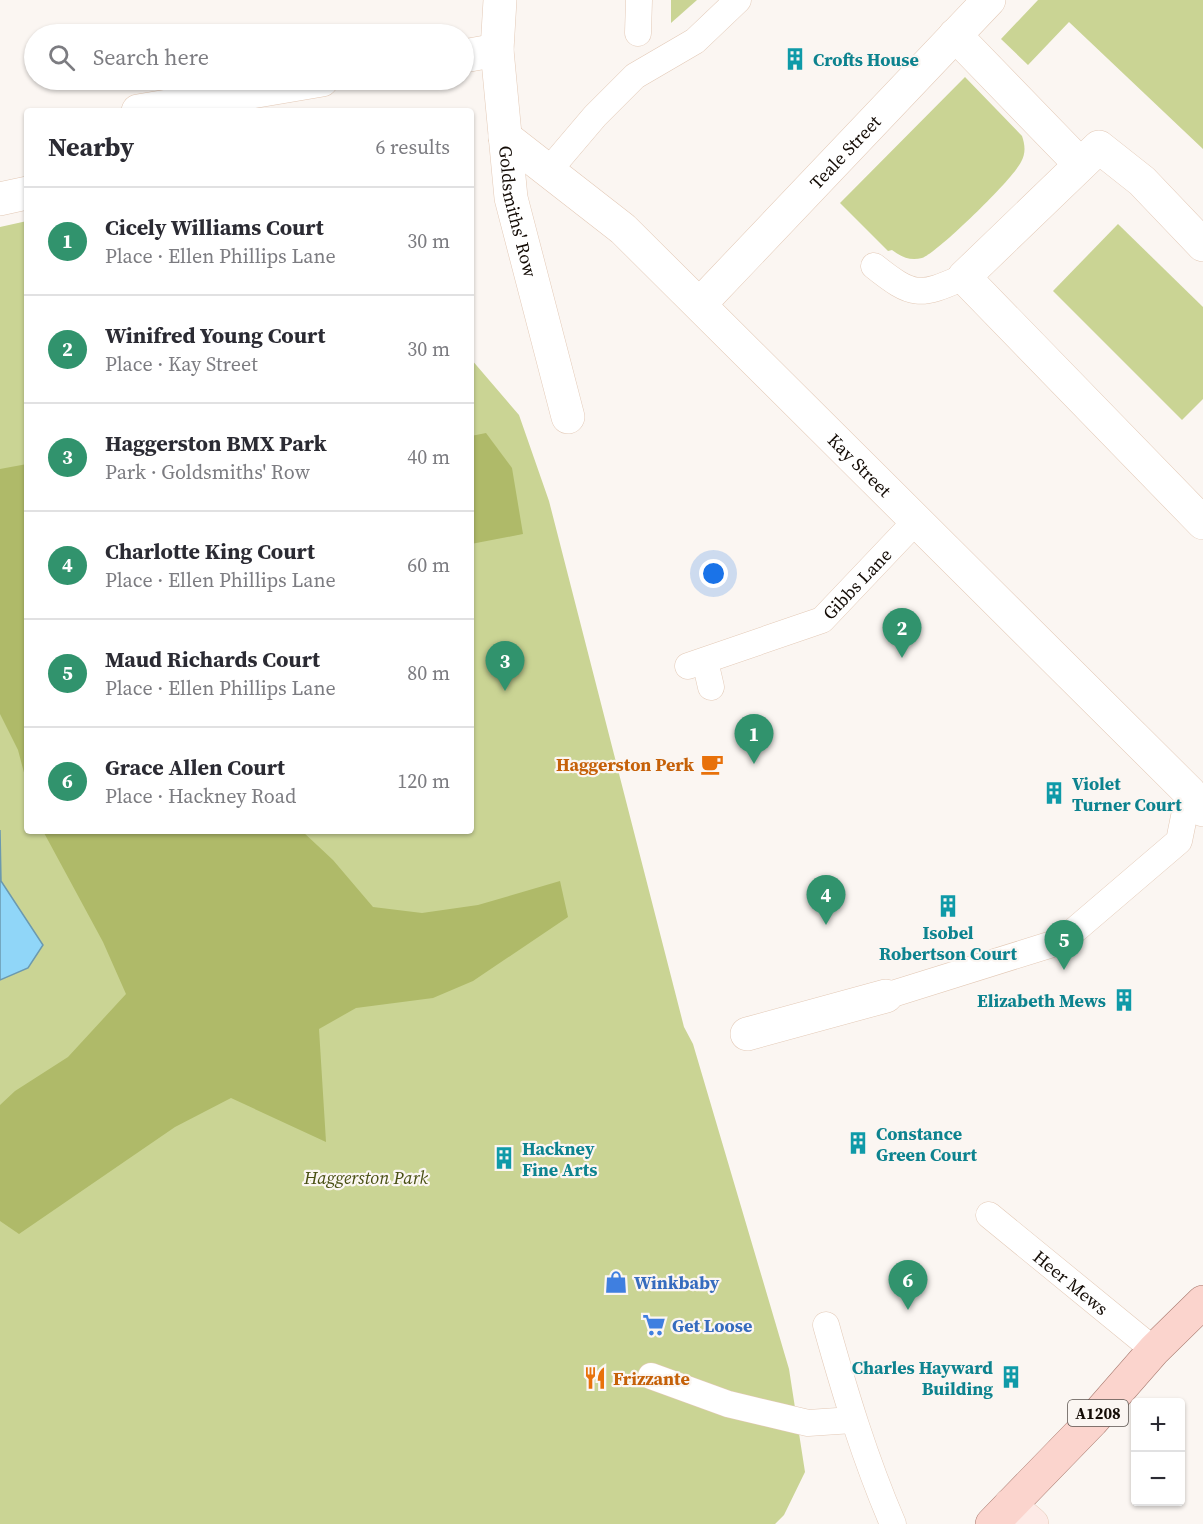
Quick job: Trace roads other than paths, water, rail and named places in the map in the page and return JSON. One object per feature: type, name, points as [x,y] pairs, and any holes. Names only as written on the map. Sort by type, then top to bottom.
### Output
[{"type":"main road","name":"A1208","points":[[1011,1518],[1154,1350],[1203,1302]]},
{"type":"street","name":"Goldsmiths' Row","points":[[500,0],[497,50],[511,198],[568,417]]},
{"type":"street","name":"Teale Street","points":[[700,304],[989,0]]},
{"type":"street","points":[[955,36],[1080,164]]},
{"type":"street","points":[[474,54],[497,50]]},
{"type":"street","points":[[156,108],[263,90]]},
{"type":"street","name":"Kay Street","points":[[505,136],[623,229],[915,522],[1198,794]]},
{"type":"street","points":[[1203,245],[1142,181],[1099,147],[964,277],[1203,523]]},
{"type":"street","points":[[0,199],[24,194]]},
{"type":"street","points":[[747,1034],[886,996]]},
{"type":"lane","points":[[638,33],[639,0]]},
{"type":"lane","points":[[550,170],[595,116],[635,76],[695,41],[738,0]]},
{"type":"lane","points":[[874,266],[902,289],[933,291],[964,277]]},
{"type":"lane","name":"Gibbs Lane","points":[[711,687],[697,663],[822,620],[915,522]]},
{"type":"lane","points":[[886,996],[1062,941],[1179,841],[1198,794]]},
{"type":"lane","name":"Heer Mews","points":[[989,1215],[1154,1350]]},
{"type":"lane","points":[[826,1325],[853,1420],[872,1476],[894,1524]]},
{"type":"lane","points":[[651,1376],[728,1404],[808,1423],[853,1420]]},
{"type":"water","points":[[0,830],[1,881],[43,945],[28,968],[0,980]]},
{"type":"place","name":"Crofts House","points":[[795,59]]},
{"type":"place","name":"Winifred Young Court","points":[[902,658]]},
{"type":"place","name":"Haggerston BMX Park","points":[[505,691]]},
{"type":"place","name":"Haggerston Perk","points":[[712,764]]},
{"type":"place","name":"Cicely Williams Court","points":[[754,764]]},
{"type":"place","name":"Violet Turner Court","points":[[1054,793]]},
{"type":"place","name":"Isobel Robertson Court","points":[[948,906]]},
{"type":"place","name":"Charlotte King Court","points":[[826,925]]},
{"type":"place","name":"Maud Richards Court","points":[[1064,970]]},
{"type":"place","name":"Elizabeth Mews","points":[[1124,1000]]},
{"type":"place","name":"Constance Green Court","points":[[858,1143]]},
{"type":"place","name":"Hackney Fine Arts","points":[[504,1158]]},
{"type":"place","name":"Winkbaby","points":[[616,1282]]},
{"type":"place","name":"Grace Allen Court","points":[[908,1310]]},
{"type":"place","name":"Get Loose","points":[[654,1325]]},
{"type":"place","name":"Charles Hayward Building","points":[[1011,1377]]},
{"type":"place","name":"Frizzante","points":[[595,1378]]},
{"type":"park label","name":"Haggerston Park","points":[[366,1177]]}]
